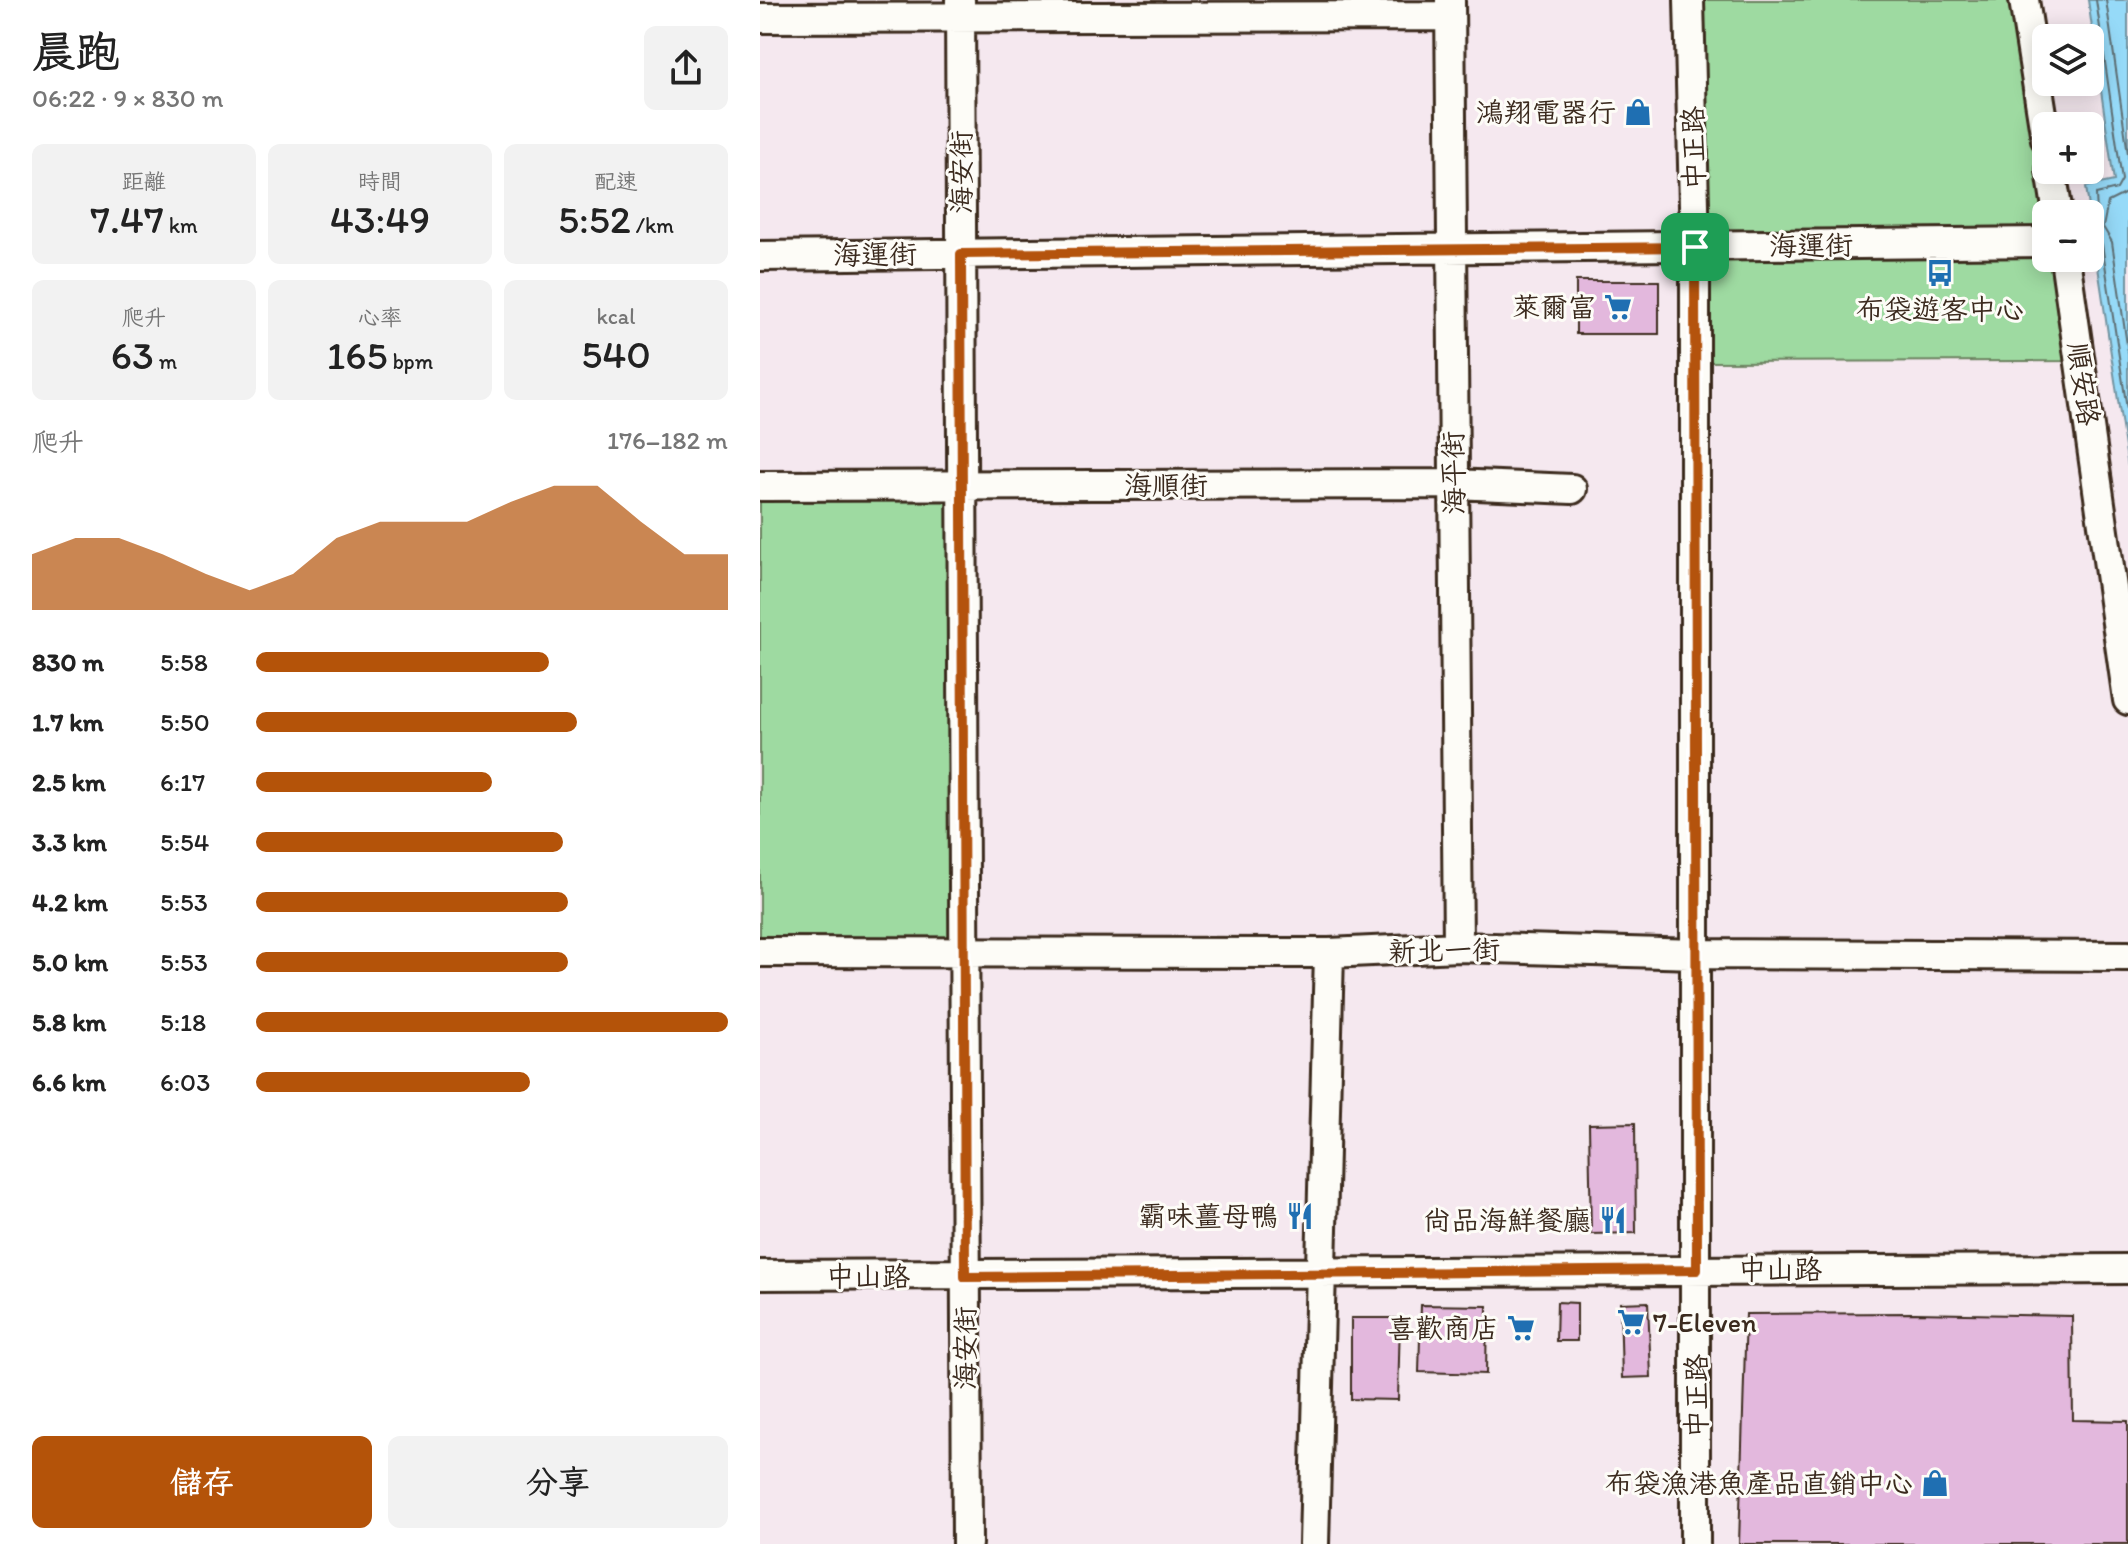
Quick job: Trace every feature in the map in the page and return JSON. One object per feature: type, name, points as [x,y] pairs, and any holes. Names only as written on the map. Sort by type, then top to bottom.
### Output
[{"type":"street","name":"中正路","points":[[1689,0],[1695,247],[1695,1544]]},
{"type":"street","points":[[2024,0],[2042,112]]},
{"type":"street","points":[[760,18],[960,9],[1450,8]]},
{"type":"street","name":"海平街","points":[[1450,8],[1458,947]]},
{"type":"street","name":"海安街","points":[[960,9],[967,1544]]},
{"type":"street","name":"海運街","points":[[760,256],[1450,251],[2032,242]]},
{"type":"street","name":"順安路","points":[[2067,272],[2128,700]]},
{"type":"street","name":"海順街","points":[[760,486],[1453,484],[1572,489]]},
{"type":"street","name":"新北一街","points":[[760,952],[1329,953],[1458,947],[1697,954],[2128,956]]},
{"type":"street","points":[[1314,1544],[1318,1274],[1329,953]]},
{"type":"street","name":"中山路","points":[[760,1275],[965,1277],[2128,1269]]},
{"type":"green space","points":[[1688,0],[2021,0],[2026,97],[2032,125],[2032,184],[2045,184],[2048,200],[2032,200],[2032,272],[2063,272],[2081,361],[1695,362]]},
{"type":"green space","points":[[961,486],[964,952],[760,952],[760,487]]},
{"type":"water","points":[[2088,0],[2128,0],[2128,467],[2099,272],[2104,272],[2104,200],[2088,200],[2086,187],[2114,181],[2102,96],[2104,24],[2091,24]]},
{"type":"building","name":"萊爾富","points":[[1576,281],[1659,281],[1659,334],[1576,334]]},
{"type":"building","points":[[1635,1123],[1636,1233],[1591,1234],[1589,1124]]},
{"type":"building","points":[[1557,1302],[1577,1303],[1577,1341],[1556,1341]]},
{"type":"building","points":[[1648,1302],[1651,1377],[1622,1378],[1620,1303]]},
{"type":"building","points":[[1421,1305],[1487,1306],[1486,1374],[1419,1372]]},
{"type":"building","name":"布袋漁港魚產品直銷中心","points":[[1746,1314],[2072,1316],[2073,1420],[2128,1421],[2128,1544],[1739,1544]]},
{"type":"building","points":[[1351,1318],[1400,1318],[1398,1400],[1351,1399]]},
{"type":"place","name":"鴻翔電器行","points":[[1638,112]]},
{"type":"place","name":"布袋遊客中心","points":[[1940,273]]},
{"type":"place","name":"萊爾富","points":[[1618,307]]},
{"type":"place","name":"霸味薑母鴨","points":[[1300,1216]]},
{"type":"place","name":"尚品海鮮餐廳","points":[[1613,1220]]},
{"type":"place","name":"7-Eleven","points":[[1631,1322]]},
{"type":"place","name":"喜歡商店","points":[[1521,1328]]},
{"type":"place","name":"布袋漁港魚產品直銷中心","points":[[1935,1483]]},
{"type":"route","points":[[1695,247],[1697,1270],[965,1277],[961,254],[1695,247]]}]
